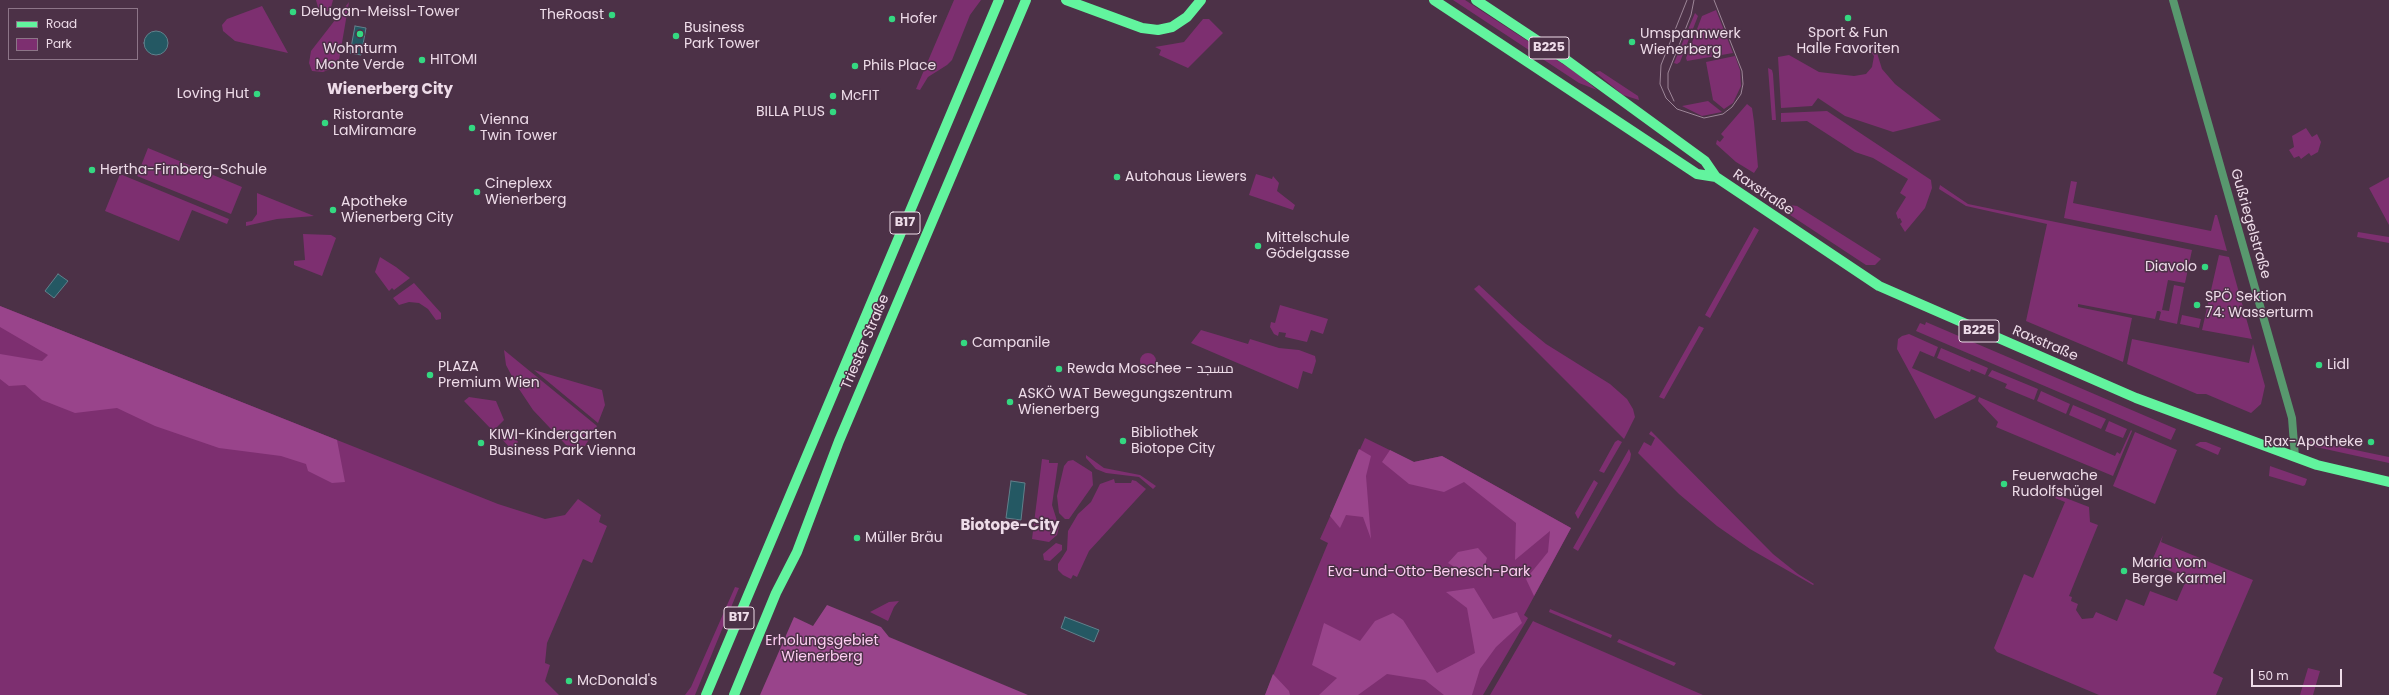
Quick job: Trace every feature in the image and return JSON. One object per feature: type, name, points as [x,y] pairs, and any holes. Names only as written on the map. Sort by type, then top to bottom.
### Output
[{"type":"main road","name":"Triester Straße","points":[[706,695],[999,0]]},
{"type":"main road","name":"Triester Straße","points":[[734,695],[776,593],[797,552],[836,448],[1026,0]]},
{"type":"main road","points":[[1066,0],[1142,28],[1158,30],[1172,27],[1187,17],[1201,0]]},
{"type":"main road","name":"Raxstraße","points":[[1434,0],[1698,174],[1716,178],[1867,279],[1900,297],[2136,398],[2295,457],[2347,473],[2389,482]]},
{"type":"main road","name":"Raxstraße","points":[[1476,0],[1565,59],[1705,161],[1716,178]]},
{"type":"street","name":"Gußriegelstraße","points":[[2173,0],[2292,418],[2295,457]]},
{"type":"green space","points":[[316,0],[333,0],[330,11],[319,11]]},
{"type":"green space","points":[[954,0],[981,0],[970,15],[952,60],[928,77],[920,90],[916,89]]},
{"type":"green space","points":[[1453,0],[1465,0],[1578,74],[1597,90],[1579,83]]},
{"type":"green space","points":[[349,2],[338,66],[323,72],[312,71],[309,63],[311,51]]},
{"type":"green space","points":[[262,6],[288,53],[235,41],[223,31],[222,25],[227,19]]},
{"type":"green space","points":[[1716,10],[1733,53],[1687,61],[1686,58],[1702,16]]},
{"type":"green space","points":[[1695,13],[1698,16],[1680,62],[1677,64],[1674,63]]},
{"type":"green space","points":[[1203,19],[1209,19],[1223,33],[1188,68],[1159,55],[1161,50],[1155,47],[1184,42]]},
{"type":"green space","points":[[1871,52],[1877,53],[1882,69],[1895,84],[1941,120],[1893,132],[1845,116],[1818,98],[1812,106],[1781,108],[1778,57],[1789,55],[1819,72],[1854,76],[1866,74],[1872,67],[1874,56]]},
{"type":"green space","points":[[1735,56],[1740,70],[1741,86],[1733,103],[1724,109],[1713,100],[1706,62]]},
{"type":"green space","points":[[1768,68],[1772,70],[1773,74],[1776,120],[1772,120]]},
{"type":"green space","points":[[1600,71],[1638,96],[1639,100],[1623,95],[1595,72]]},
{"type":"green space","points":[[1708,101],[1722,112],[1702,116],[1682,106]]},
{"type":"green space","points":[[1747,104],[1752,108],[1754,122],[1758,167],[1754,173],[1736,162],[1716,144],[1717,140],[1720,142],[1724,137],[1721,134]]},
{"type":"green space","points":[[1827,111],[1931,180],[1932,188],[1925,208],[1905,232],[1900,224],[1902,222],[1900,218],[1898,219],[1896,213],[1906,197],[1900,193],[1908,179],[1873,158],[1855,152],[1807,121],[1781,122],[1781,113]]},
{"type":"green space","points":[[2306,128],[2312,137],[2317,134],[2321,142],[2318,152],[2311,156],[2309,153],[2301,159],[2299,156],[2294,158],[2289,150],[2294,147],[2292,136]]},
{"type":"green space","points":[[148,148],[242,187],[231,214],[137,176]]},
{"type":"green space","points":[[120,174],[229,219],[227,224],[192,210],[179,241],[105,211]]},
{"type":"green space","points":[[1256,174],[1272,179],[1273,176],[1279,183],[1277,191],[1295,205],[1293,210],[1249,195]]},
{"type":"green space","points":[[2389,177],[2389,225],[2369,188]]},
{"type":"green space","points":[[2071,181],[2077,182],[2073,203],[2211,231],[2215,215],[2217,215],[2227,251],[2064,218]]},
{"type":"green space","points":[[1940,185],[1968,204],[2192,250],[2185,283],[2168,280],[2162,310],[2169,311],[2174,285],[2184,287],[2177,324],[2159,320],[2161,312],[2159,311],[2157,311],[2155,319],[2078,304],[2078,307],[2132,318],[2123,362],[2026,321],[2047,224],[1966,206],[1939,189]]},
{"type":"green space","points":[[257,193],[314,216],[277,219],[246,226],[246,222],[252,221],[257,214]]},
{"type":"green space","points":[[1790,205],[1797,206],[1881,259],[1875,265],[1866,265],[1787,213],[1783,209]]},
{"type":"green space","points":[[1754,227],[1759,230],[1710,318],[1705,315]]},
{"type":"green space","points":[[2358,232],[2389,237],[2389,243],[2357,237]]},
{"type":"green space","points":[[303,234],[331,235],[336,238],[322,276],[294,265],[294,261],[305,260]]},
{"type":"green space","points":[[2219,255],[2229,257],[2252,339],[2202,330]]},
{"type":"green space","points":[[380,257],[410,278],[394,290],[392,288],[389,291],[375,272]]},
{"type":"green space","points":[[414,283],[441,313],[441,319],[436,320],[428,309],[419,303],[409,302],[399,305],[393,298]]},
{"type":"green space","points":[[1479,285],[1518,321],[1546,344],[1610,384],[1627,399],[1633,409],[1635,417],[1624,439],[1474,289]]},
{"type":"green space","points":[[1280,305],[1328,319],[1323,334],[1311,330],[1307,342],[1285,337],[1286,333],[1279,332],[1278,336],[1274,334],[1270,327],[1271,322],[1275,323]]},
{"type":"green space","points":[[0,306],[498,504],[545,519],[565,515],[578,499],[601,515],[599,522],[607,526],[592,563],[583,559],[547,643],[545,663],[550,665],[545,681],[559,695],[0,695]]},
{"type":"green space","points":[[0,306],[337,440],[345,482],[332,483],[308,471],[306,464],[281,456],[219,448],[155,426],[117,408],[75,413],[42,400],[25,385],[9,386],[0,379],[0,354],[42,361],[48,355],[0,327]]},
{"type":"green space","points":[[2182,315],[2201,319],[2199,328],[2180,324]]},
{"type":"green space","points":[[1926,322],[2176,429],[2171,440],[1916,331],[1920,323],[1925,325]]},
{"type":"green space","points":[[1699,326],[1704,328],[1664,399],[1659,397]]},
{"type":"green space","points":[[1201,330],[1248,344],[1250,339],[1279,348],[1299,350],[1315,356],[1316,361],[1312,374],[1303,371],[1298,389],[1191,343]]},
{"type":"green space","points":[[1909,334],[1938,347],[1934,357],[1920,351],[1912,368],[1976,396],[1975,398],[1935,419],[1897,349],[1898,339]]},
{"type":"green space","points":[[2132,339],[2249,363],[2253,344],[2265,386],[2261,404],[2251,413],[2206,394],[2197,394],[2127,364]]},
{"type":"green space","points":[[1941,348],[1988,368],[1985,375],[1971,369],[1970,372],[1937,358]]},
{"type":"green space","points":[[504,350],[597,426],[585,446],[578,449],[566,445],[533,410],[517,386],[506,365]]},
{"type":"green space","points":[[1148,353],[1154,355],[1156,361],[1154,367],[1148,369],[1142,367],[1140,361],[1142,355]]},
{"type":"green space","points":[[534,370],[602,390],[605,405],[598,423]]},
{"type":"green space","points":[[1992,370],[2038,389],[2034,400],[2005,388],[2007,384],[1988,376]]},
{"type":"green space","points":[[2041,391],[2070,404],[2066,414],[2037,401]]},
{"type":"green space","points":[[469,397],[496,401],[504,420],[493,431],[464,401]]},
{"type":"green space","points":[[1979,397],[2115,456],[2117,452],[2120,454],[2131,430],[2132,431],[2113,476],[1996,427],[1998,422],[1978,401]]},
{"type":"green space","points":[[2073,405],[2106,419],[2101,429],[2069,415]]},
{"type":"green space","points":[[2109,421],[2127,429],[2123,438],[2105,431]]},
{"type":"green space","points":[[508,427],[518,442],[511,449],[499,436]]},
{"type":"green space","points":[[1651,431],[1773,554],[1798,574],[1814,584],[1813,585],[1750,549],[1717,526],[1679,494],[1638,453],[1644,442],[1651,446],[1655,438],[1649,434]]},
{"type":"green space","points":[[2135,432],[2177,450],[2155,504],[2113,486]]},
{"type":"green space","name":"Eva-und-Otto-Benesch-Park","points":[[1365,438],[1414,462],[1442,456],[1571,528],[1524,615],[1528,618],[1483,695],[1265,695],[1328,543],[1320,539]]},
{"type":"green space","points":[[1618,440],[1622,442],[1604,473],[1599,471],[1615,442]]},
{"type":"green space","points":[[2312,441],[2389,457],[2389,463],[2316,447],[2310,443]]},
{"type":"green space","points":[[2200,442],[2206,442],[2221,448],[2218,455],[2195,445]]},
{"type":"green space","points":[[1359,449],[1371,456],[1366,476],[1371,539],[1363,517],[1346,515],[1340,528],[1330,516]]},
{"type":"green space","points":[[1629,449],[1631,454],[1630,460],[1578,551],[1573,548]]},
{"type":"green space","points":[[1390,450],[1414,462],[1442,456],[1571,528],[1534,596],[1526,579],[1548,552],[1550,531],[1515,560],[1516,523],[1464,482],[1444,492],[1409,484],[1382,462]]},
{"type":"green space","points":[[1086,455],[1104,468],[1140,475],[1156,486],[1153,489],[1139,477],[1106,473],[1096,469],[1086,458]]},
{"type":"green space","points":[[1042,459],[1049,460],[1049,463],[1058,463],[1052,505],[1059,527],[1057,535],[1049,542],[1032,539]]},
{"type":"green space","points":[[1073,460],[1092,472],[1093,485],[1069,519],[1065,519],[1059,513],[1057,496],[1064,466],[1068,461]]},
{"type":"green space","points":[[2270,466],[2307,479],[2305,485],[2303,486],[2269,476]]},
{"type":"green space","points":[[1114,479],[1115,483],[1131,483],[1132,480],[1136,481],[1146,489],[1089,551],[1077,577],[1073,575],[1071,579],[1063,575],[1058,570],[1058,564],[1067,550],[1068,531],[1078,514],[1091,502],[1100,484]]},
{"type":"green space","points":[[1594,480],[1598,483],[1578,519],[1575,513]]},
{"type":"green space","points":[[2058,495],[2089,507],[2090,522],[2098,525],[2069,596],[2072,597],[2071,601],[2078,604],[2076,610],[2082,619],[2093,618],[2096,612],[2117,621],[2126,599],[2144,606],[2150,591],[2177,601],[2187,578],[2151,563],[2163,535],[2161,542],[2253,580],[2213,673],[2223,678],[2216,695],[2099,695],[1997,652],[1994,648],[2024,574],[2033,578],[2065,502],[2055,498]]},
{"type":"green space","points":[[1056,543],[1062,545],[1062,550],[1050,561],[1044,560],[1043,554]]},
{"type":"green space","points":[[1478,548],[1487,558],[1483,572],[1466,574],[1448,563],[1458,552]]},
{"type":"green space","points":[[735,587],[739,588],[695,695],[685,695],[691,687]]},
{"type":"green space","points":[[1474,588],[1493,619],[1517,612],[1522,623],[1496,647],[1480,669],[1472,695],[1444,695],[1425,680],[1387,674],[1358,695],[1319,695],[1337,678],[1312,665],[1324,623],[1360,641],[1375,621],[1393,613],[1403,620],[1437,673],[1475,653],[1467,608],[1446,592]]},
{"type":"green space","points":[[899,601],[894,607],[888,621],[870,612],[889,602]]},
{"type":"green space","name":"Erholungsgebiet Wienerberg","points":[[827,605],[881,627],[889,637],[1028,695],[760,695],[794,617],[813,626]]},
{"type":"green space","points":[[1550,609],[1612,635],[1611,638],[1549,612]]},
{"type":"green space","points":[[1533,621],[1535,622],[1703,695],[1490,695]]},
{"type":"green space","points":[[1619,639],[1676,663],[1674,666],[1617,642]]},
{"type":"green space","points":[[2308,668],[2320,671],[2313,695],[2300,695]]},
{"type":"green space","points":[[1273,674],[1289,691],[1290,695],[1265,695]]},
{"type":"water","points":[[355,26],[366,28],[361,55],[350,53]]},
{"type":"water","points":[[156,31],[165,34],[168,43],[165,52],[156,55],[147,52],[144,43],[147,34]]},
{"type":"water","points":[[58,274],[68,281],[54,298],[45,291]]},
{"type":"water","points":[[1011,481],[1025,483],[1021,520],[1006,518]]},
{"type":"water","points":[[1065,617],[1099,630],[1094,642],[1061,628]]},
{"type":"tram line","points":[[1687,0],[1661,65],[1660,84],[1666,98],[1677,109],[1704,118],[1723,114],[1732,107],[1741,94],[1743,84],[1742,71],[1714,0]]},
{"type":"tram line","points":[[1674,101],[1668,88],[1668,73],[1691,15],[1694,0]]},
{"type":"place","name":"Delugan-Meissl-Tower","points":[[293,12]]},
{"type":"place","name":"TheRoast","points":[[612,15]]},
{"type":"place","name":"Sport & Fun Halle Favoriten","points":[[1848,18]]},
{"type":"place","name":"Hofer","points":[[892,19]]},
{"type":"place","name":"Wohnturm Monte Verde","points":[[360,34]]},
{"type":"place","name":"Business Park Tower","points":[[676,36]]},
{"type":"place","name":"Umspannwerk Wienerberg","points":[[1632,42]]},
{"type":"place","name":"HITOMI","points":[[422,60]]},
{"type":"place","name":"Phils Place","points":[[855,66]]},
{"type":"place","name":"Loving Hut","points":[[257,94]]},
{"type":"place","name":"McFIT","points":[[833,96]]},
{"type":"place","name":"BILLA PLUS","points":[[833,112]]},
{"type":"place","name":"Ristorante LaMiramare","points":[[325,123]]},
{"type":"place","name":"Vienna Twin Tower","points":[[472,128]]},
{"type":"place","name":"Hertha-Firnberg-Schule","points":[[92,170]]},
{"type":"place","name":"Autohaus Liewers","points":[[1117,177]]},
{"type":"place","name":"Cineplexx Wienerberg","points":[[477,192]]},
{"type":"place","name":"Apotheke Wienerberg City","points":[[333,210]]},
{"type":"place","name":"Mittelschule Gödelgasse","points":[[1258,246]]},
{"type":"place","name":"Diavolo","points":[[2205,267]]},
{"type":"place","name":"SPÖ Sektion 74: Wasserturm","points":[[2197,305]]},
{"type":"place","name":"Campanile","points":[[964,343]]},
{"type":"place","name":"Lidl","points":[[2319,365]]},
{"type":"place","name":"Rewda Moschee - مسجد","points":[[1059,369]]},
{"type":"place","name":"PLAZA Premium Wien","points":[[430,375]]},
{"type":"place","name":"ASKÖ WAT Bewegungszentrum Wienerberg","points":[[1010,402]]},
{"type":"place","name":"Bibliothek Biotope City","points":[[1123,441]]},
{"type":"place","name":"Rax-Apotheke","points":[[2371,442]]},
{"type":"place","name":"KIWI-Kindergarten Business Park Vienna","points":[[481,443]]},
{"type":"place","name":"Feuerwache Rudolfshügel","points":[[2004,484]]},
{"type":"place","name":"Müller Bräu","points":[[857,538]]},
{"type":"place","name":"Maria vom Berge Karmel","points":[[2124,571]]},
{"type":"place","name":"McDonald's","points":[[569,681]]},
{"type":"district","name":"Wienerberg City","points":[[390,90]]},
{"type":"district","name":"Biotope-City","points":[[1010,526]]}]
